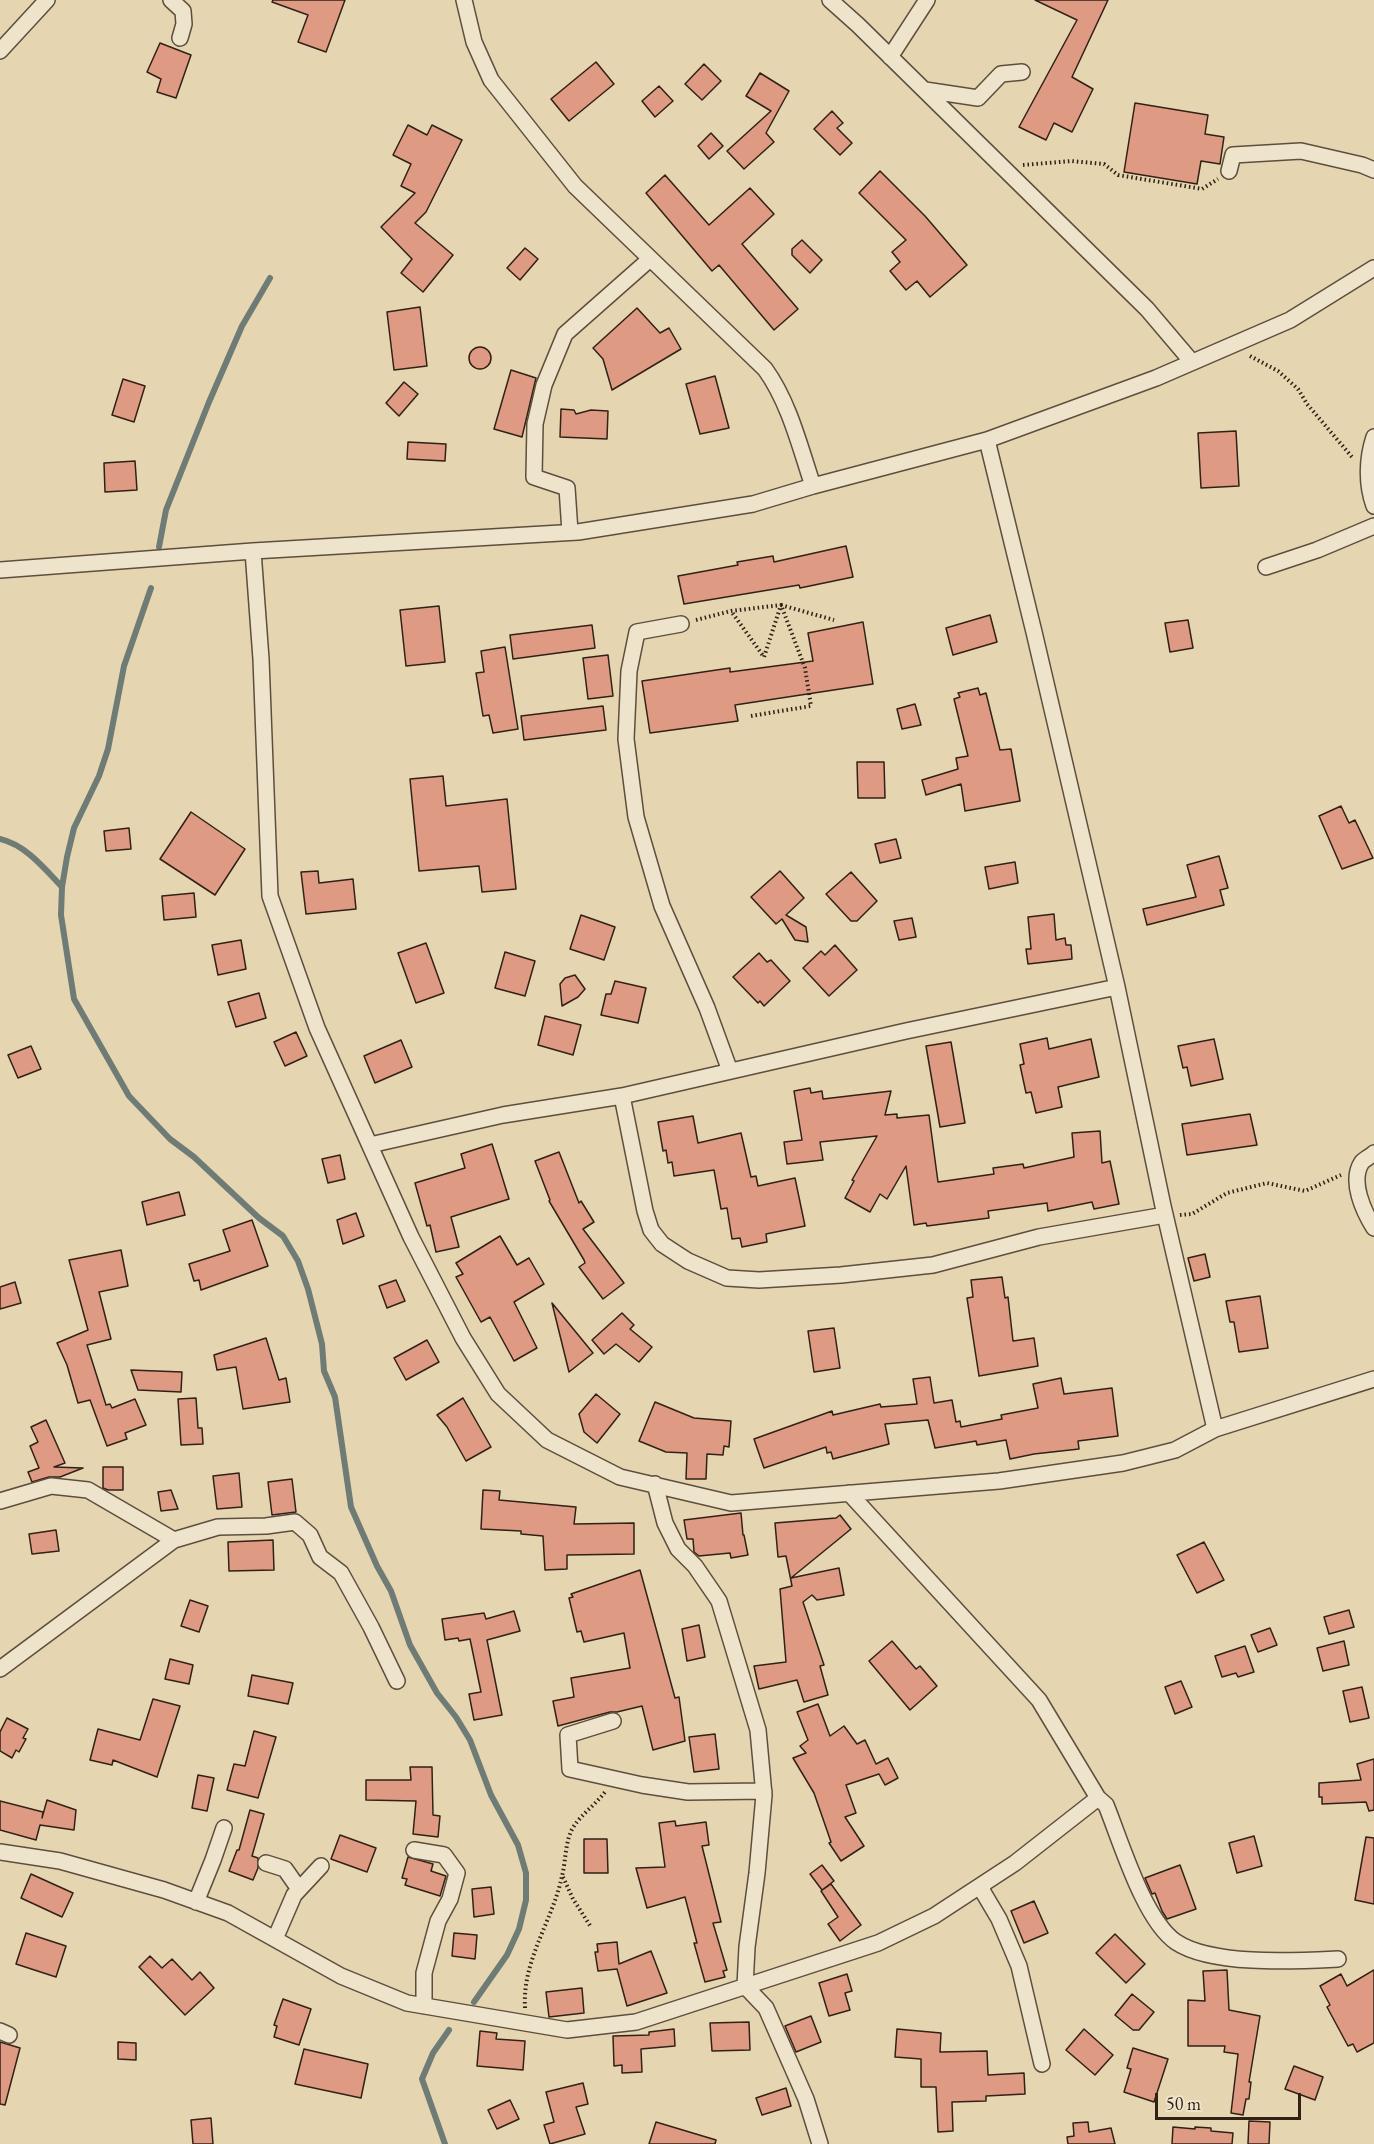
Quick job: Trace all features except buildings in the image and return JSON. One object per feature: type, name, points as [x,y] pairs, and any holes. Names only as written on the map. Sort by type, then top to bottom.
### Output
[{"type":"street","points":[[0,51],[47,0]]},
{"type":"street","points":[[171,0],[183,11],[184,24],[180,38]]},
{"type":"street","points":[[464,0],[474,42],[491,80],[575,186],[765,369],[785,407],[813,486]]},
{"type":"street","points":[[830,0],[925,90],[1147,309],[1192,362]]},
{"type":"street","points":[[890,57],[927,0]]},
{"type":"street","points":[[925,90],[978,98],[1001,74],[1022,72]]},
{"type":"street","points":[[1229,171],[1233,155],[1301,151],[1362,165],[1374,170]]},
{"type":"street","points":[[570,532],[567,489],[534,477],[535,424],[544,385],[565,334],[650,259]]},
{"type":"street","points":[[0,570],[253,551],[570,532],[753,504],[987,440],[1156,378],[1290,320],[1374,268]]},
{"type":"street","points":[[1374,437],[1369,453],[1370,494],[1374,506]]},
{"type":"street","points":[[987,440],[1117,987],[1165,1215],[1215,1429]]},
{"type":"street","points":[[1266,567],[1317,550],[1374,526]]},
{"type":"street","points":[[253,551],[261,659],[270,896],[317,1028],[411,1237],[463,1338],[498,1394],[547,1440],[620,1477],[731,1503],[999,1481],[1123,1463],[1175,1450],[1215,1429],[1374,1379]]},
{"type":"street","points":[[681,624],[637,632],[629,671],[626,739],[636,817],[662,906],[707,1008],[730,1071]]},
{"type":"street","points":[[369,1145],[503,1115],[622,1096],[1117,987]]},
{"type":"street","points":[[622,1096],[645,1211],[651,1230],[662,1244],[688,1261],[727,1278],[759,1280],[841,1275],[933,1265],[1039,1237],[1165,1215]]},
{"type":"street","points":[[1374,1153],[1362,1163],[1357,1180],[1364,1211],[1374,1228]]},
{"type":"street","points":[[655,1484],[665,1523],[678,1549],[695,1566],[719,1601],[758,1730],[764,1791],[745,1986],[766,2008],[806,2099],[820,2144]]},
{"type":"street","points":[[0,1501],[51,1486],[88,1490],[174,1540]]},
{"type":"street","points":[[849,1494],[1039,1700],[1098,1798],[1106,1805],[1147,1904],[1162,1928],[1176,1941],[1209,1955],[1301,1960],[1338,1959]]},
{"type":"street","points":[[0,1669],[174,1540],[218,1527],[266,1526],[295,1522],[310,1535],[320,1557],[341,1573],[397,1681]]},
{"type":"street","points":[[613,1721],[568,1735],[570,1769],[688,1792],[764,1791]]},
{"type":"street","points":[[0,1852],[60,1861],[164,1890],[228,1913],[341,1976],[406,2003],[567,2030],[636,2022],[878,1942],[934,1916],[982,1885],[1015,1863],[1098,1798]]},
{"type":"street","points":[[196,1902],[224,1828]]},
{"type":"street","points":[[414,1850],[444,1855],[457,1873],[450,1899],[438,1920],[424,1973],[424,2006]]},
{"type":"street","points":[[266,1863],[285,1869],[300,1890]]},
{"type":"street","points":[[274,1939],[294,1895],[321,1866]]},
{"type":"street","points":[[982,1885],[983,1892],[999,1919],[1019,1966],[1042,2064]]},
{"type":"path","points":[[1002,166],[1071,161],[1104,164],[1118,175],[1202,189],[1229,171]]},
{"type":"path","points":[[1232,345],[1278,371],[1298,389],[1307,404],[1356,461],[1369,462]]},
{"type":"path","points":[[731,612],[764,657],[781,605]]},
{"type":"path","points":[[750,716],[811,706],[805,668],[781,605]]},
{"type":"path","points":[[681,624],[731,612],[781,605],[834,620]]},
{"type":"path","points":[[1165,1215],[1192,1214],[1227,1193],[1266,1183],[1305,1191],[1333,1180],[1362,1163]]},
{"type":"path","points":[[526,2023],[524,1996],[531,1960],[551,1911],[573,1827],[599,1800],[612,1779]]},
{"type":"path","points":[[562,1876],[573,1899],[591,1927]]},
{"type":"waterway","points":[[159,547],[166,510],[209,402],[242,326],[270,278]]},
{"type":"waterway","points":[[151,588],[124,666],[108,749],[99,776],[74,828],[67,857],[62,887],[61,915],[74,999],[129,1096],[170,1139],[194,1157],[259,1218],[283,1236],[298,1261],[308,1289],[322,1344],[324,1371],[335,1397],[351,1507],[377,1566],[391,1591],[410,1645],[437,1693],[470,1740],[491,1795],[518,1845],[526,1873],[526,1900],[519,1929],[507,1955],[474,2002]]},
{"type":"waterway","points":[[0,839],[27,852],[62,887]]},
{"type":"waterway","points":[[445,2144],[422,2079],[433,2053],[449,2030]]}]
